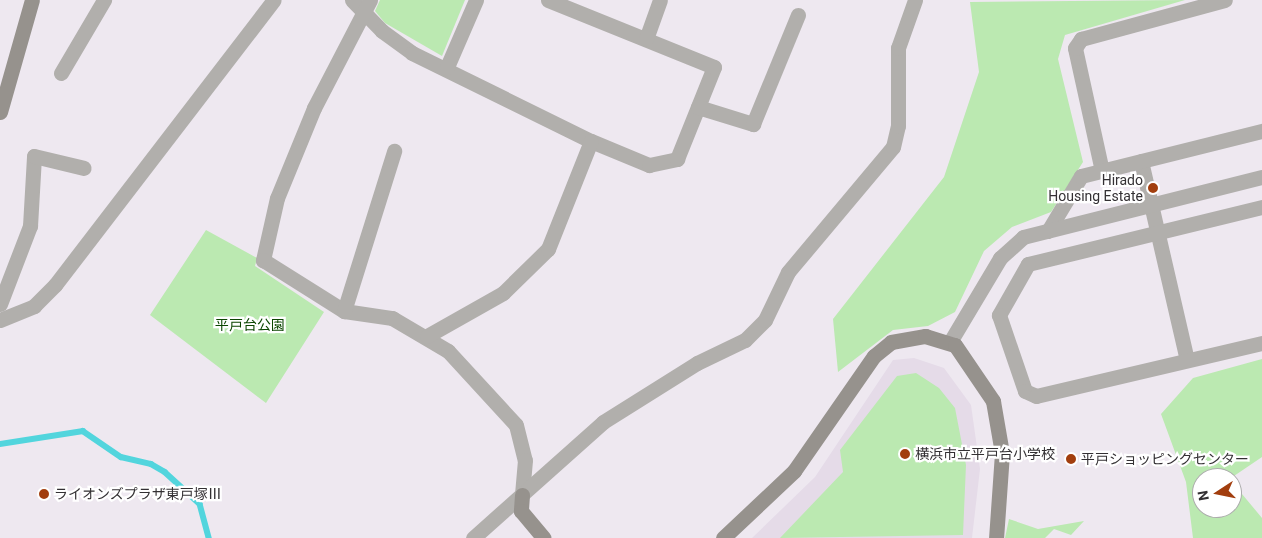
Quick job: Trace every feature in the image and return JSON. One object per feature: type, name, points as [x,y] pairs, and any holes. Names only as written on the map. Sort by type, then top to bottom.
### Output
[{"type":"street","points":[[0,112],[32,0]]},
{"type":"street","points":[[61,73],[104,0]]},
{"type":"street","points":[[0,320],[34,306],[55,285],[274,0]]},
{"type":"street","points":[[352,0],[367,6],[412,53],[447,67],[591,141],[649,165],[666,164],[677,159],[714,67],[548,0]]},
{"type":"street","points":[[447,67],[476,0]]},
{"type":"street","points":[[646,39],[660,0]]},
{"type":"street","points":[[473,538],[603,422],[697,363],[745,340],[765,320],[788,272],[893,147],[898,126],[898,48],[915,0]]},
{"type":"street","points":[[1102,171],[1075,48],[1081,39],[1225,0]]},
{"type":"street","points":[[367,6],[310,117],[277,198],[263,260],[344,311],[392,318],[428,336],[486,389],[516,425],[525,460],[521,511],[544,538]]},
{"type":"street","points":[[698,107],[753,124],[798,15]]},
{"type":"street","points":[[1048,231],[1081,176],[1262,131]]},
{"type":"street","points":[[428,336],[504,293],[548,249],[591,141]]},
{"type":"street","points":[[344,311],[394,151]]},
{"type":"street","points":[[0,304],[30,226],[34,156],[84,168]]},
{"type":"street","points":[[1141,161],[1187,360]]},
{"type":"street","points":[[950,342],[1011,246],[1023,237],[1262,177]]},
{"type":"street","points":[[1262,207],[1028,264],[999,315],[1024,391],[1036,396],[1262,343]]},
{"type":"street","points":[[723,538],[794,471],[874,356],[906,337],[950,342],[971,362],[993,401],[1002,453],[996,538]]},
{"type":"shaded area","name":"横浜市立平戸台小学校","points":[[914,358],[944,368],[971,405],[980,469],[972,538],[752,538],[815,477],[893,360]]},
{"type":"green space","points":[[380,0],[465,0],[442,56],[385,23],[375,11]]},
{"type":"green space","points":[[1185,0],[1065,35],[1058,59],[1083,162],[1051,212],[1012,227],[984,251],[955,312],[928,326],[893,330],[838,372],[833,319],[944,177],[979,72],[970,2]]},
{"type":"green space","name":"平戸台公園","points":[[206,230],[257,258],[255,266],[324,312],[266,403],[150,315]]},
{"type":"green space","points":[[1262,359],[1262,457],[1242,471],[1242,468],[1192,468],[1192,518],[1242,518],[1242,494],[1262,518],[1262,538],[1193,538],[1186,482],[1161,414],[1193,378]]},
{"type":"green space","name":"横浜市立平戸台小学校","points":[[916,373],[939,388],[955,408],[966,465],[963,535],[780,538],[843,472],[840,450],[897,376]]},
{"type":"green space","points":[[1009,519],[1038,529],[1084,521],[1071,535],[1054,529],[1045,538],[1005,538]]},
{"type":"waterway","points":[[0,444],[83,431],[121,457],[151,464],[165,472],[200,504],[209,538]]},
{"type":"place","name":"Hirado Housing Estate","points":[[1153,188]]},
{"type":"place","name":"横浜市立平戸台小学校","points":[[905,454]]},
{"type":"place","name":"平戸ショッピングセンター","points":[[1071,459]]},
{"type":"place","name":"ライオンズプラザ東戸塚Ⅲ","points":[[44,494]]}]
